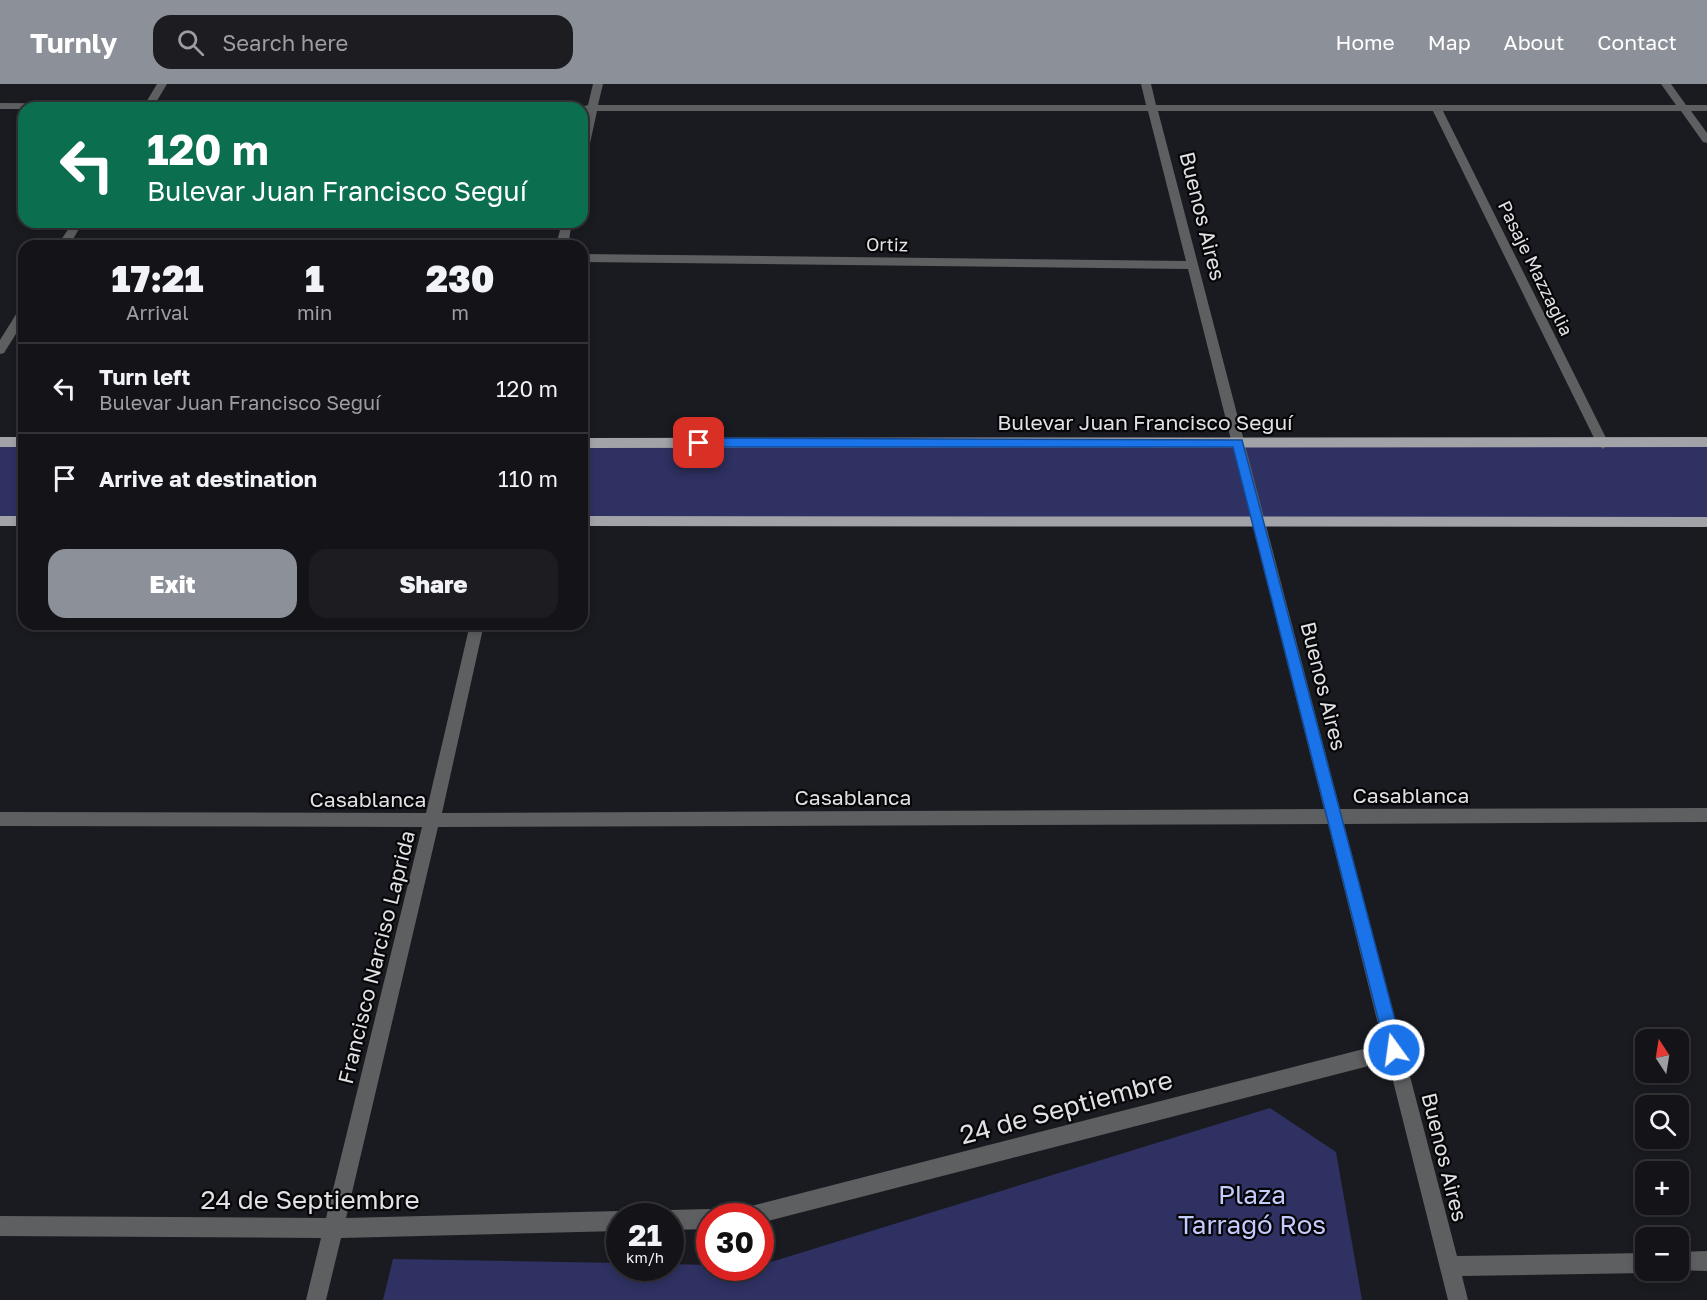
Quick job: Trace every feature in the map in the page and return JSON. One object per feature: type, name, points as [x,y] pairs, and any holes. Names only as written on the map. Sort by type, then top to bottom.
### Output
[{"type":"main road","points":[[0,442],[18,442]]},
{"type":"main road","name":"Bulevar Juan Francisco Seguí","points":[[588,443],[1603,444],[1707,442]]},
{"type":"main road","points":[[0,521],[18,521]]},
{"type":"main road","points":[[588,521],[1707,522]]},
{"type":"street","points":[[151,102],[162,84]]},
{"type":"street","points":[[588,106],[598,84]]},
{"type":"street","name":"Buenos Aires","points":[[1146,84],[1458,1300]]},
{"type":"street","points":[[1666,84],[1707,140]]},
{"type":"street","points":[[0,106],[18,106]]},
{"type":"street","points":[[588,108],[1707,108]]},
{"type":"street","name":"Pasaje Mazzaglia","points":[[1437,108],[1603,444]]},
{"type":"street","name":"Ortiz","points":[[588,258],[1192,265]]},
{"type":"street","points":[[0,350],[18,321]]},
{"type":"street","name":"Francisco Narciso Laprida","points":[[316,1300],[476,630]]},
{"type":"street","name":"Casablanca","points":[[0,819],[432,820],[1707,815]]},
{"type":"street","name":"24 de Septiembre","points":[[774,1210],[1394,1050]]},
{"type":"street","name":"24 de Septiembre","points":[[0,1226],[333,1228],[606,1221]]},
{"type":"street","points":[[1689,1262],[1707,1261]]},
{"type":"street","points":[[1450,1266],[1635,1263]]},
{"type":"green space","points":[[0,442],[18,442],[18,521],[0,521]]},
{"type":"green space","points":[[1707,442],[1707,522],[588,521],[588,443]]},
{"type":"green space","name":"Plaza Tarragó Ros","points":[[1270,1108],[1336,1152],[1362,1300],[383,1300],[393,1259],[606,1263],[606,1281],[684,1281],[684,1264],[696,1265],[696,1281],[774,1281],[774,1261]]},
{"type":"route","points":[[699,443],[1238,443],[1394,1050]]}]
